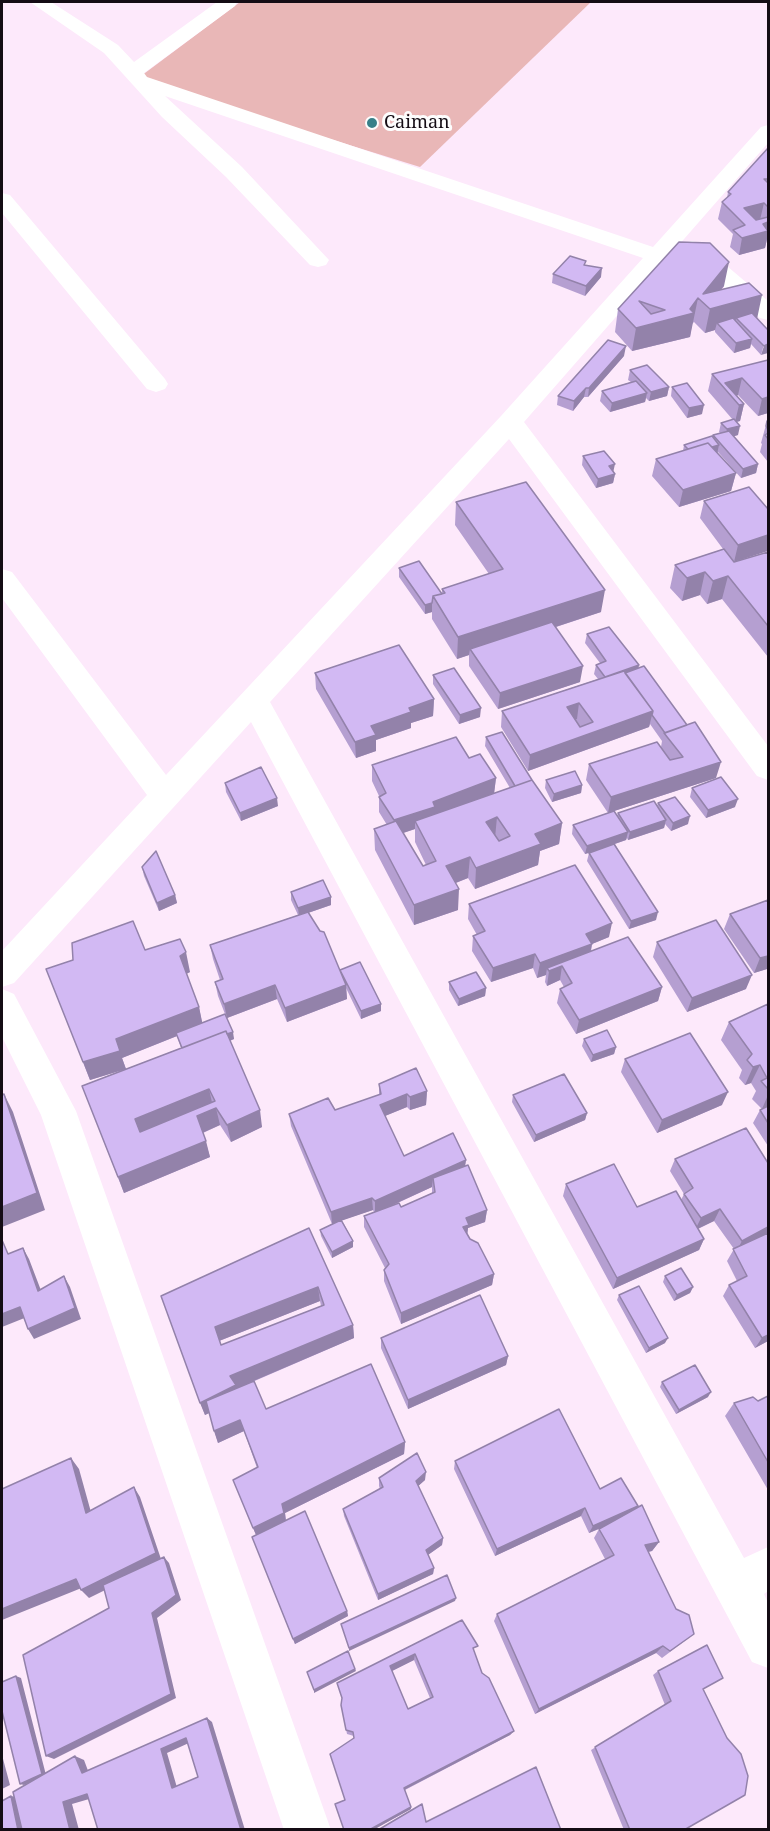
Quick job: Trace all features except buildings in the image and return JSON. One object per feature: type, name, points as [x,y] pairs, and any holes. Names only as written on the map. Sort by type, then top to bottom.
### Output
[{"type":"street","points":[[39,2],[111,50],[169,113],[234,172],[318,260]]},
{"type":"street","points":[[135,77],[228,2]]},
{"type":"street","points":[[135,77],[658,255]]},
{"type":"street","points":[[2,973],[253,698],[510,422],[768,131]]},
{"type":"street","points":[[2,200],[156,384]]},
{"type":"street","points":[[677,234],[768,313]]},
{"type":"street","points":[[510,422],[768,768]]},
{"type":"street","points":[[2,579],[164,795]]},
{"type":"street","points":[[253,698],[753,1576],[768,1646]]},
{"type":"street","points":[[2,1004],[58,1111],[308,1830]]},
{"type":"shaded area","name":"Caiman","points":[[240,2],[591,2],[420,167],[137,79]]},
{"type":"place","name":"Caiman","points":[[372,123]]}]
